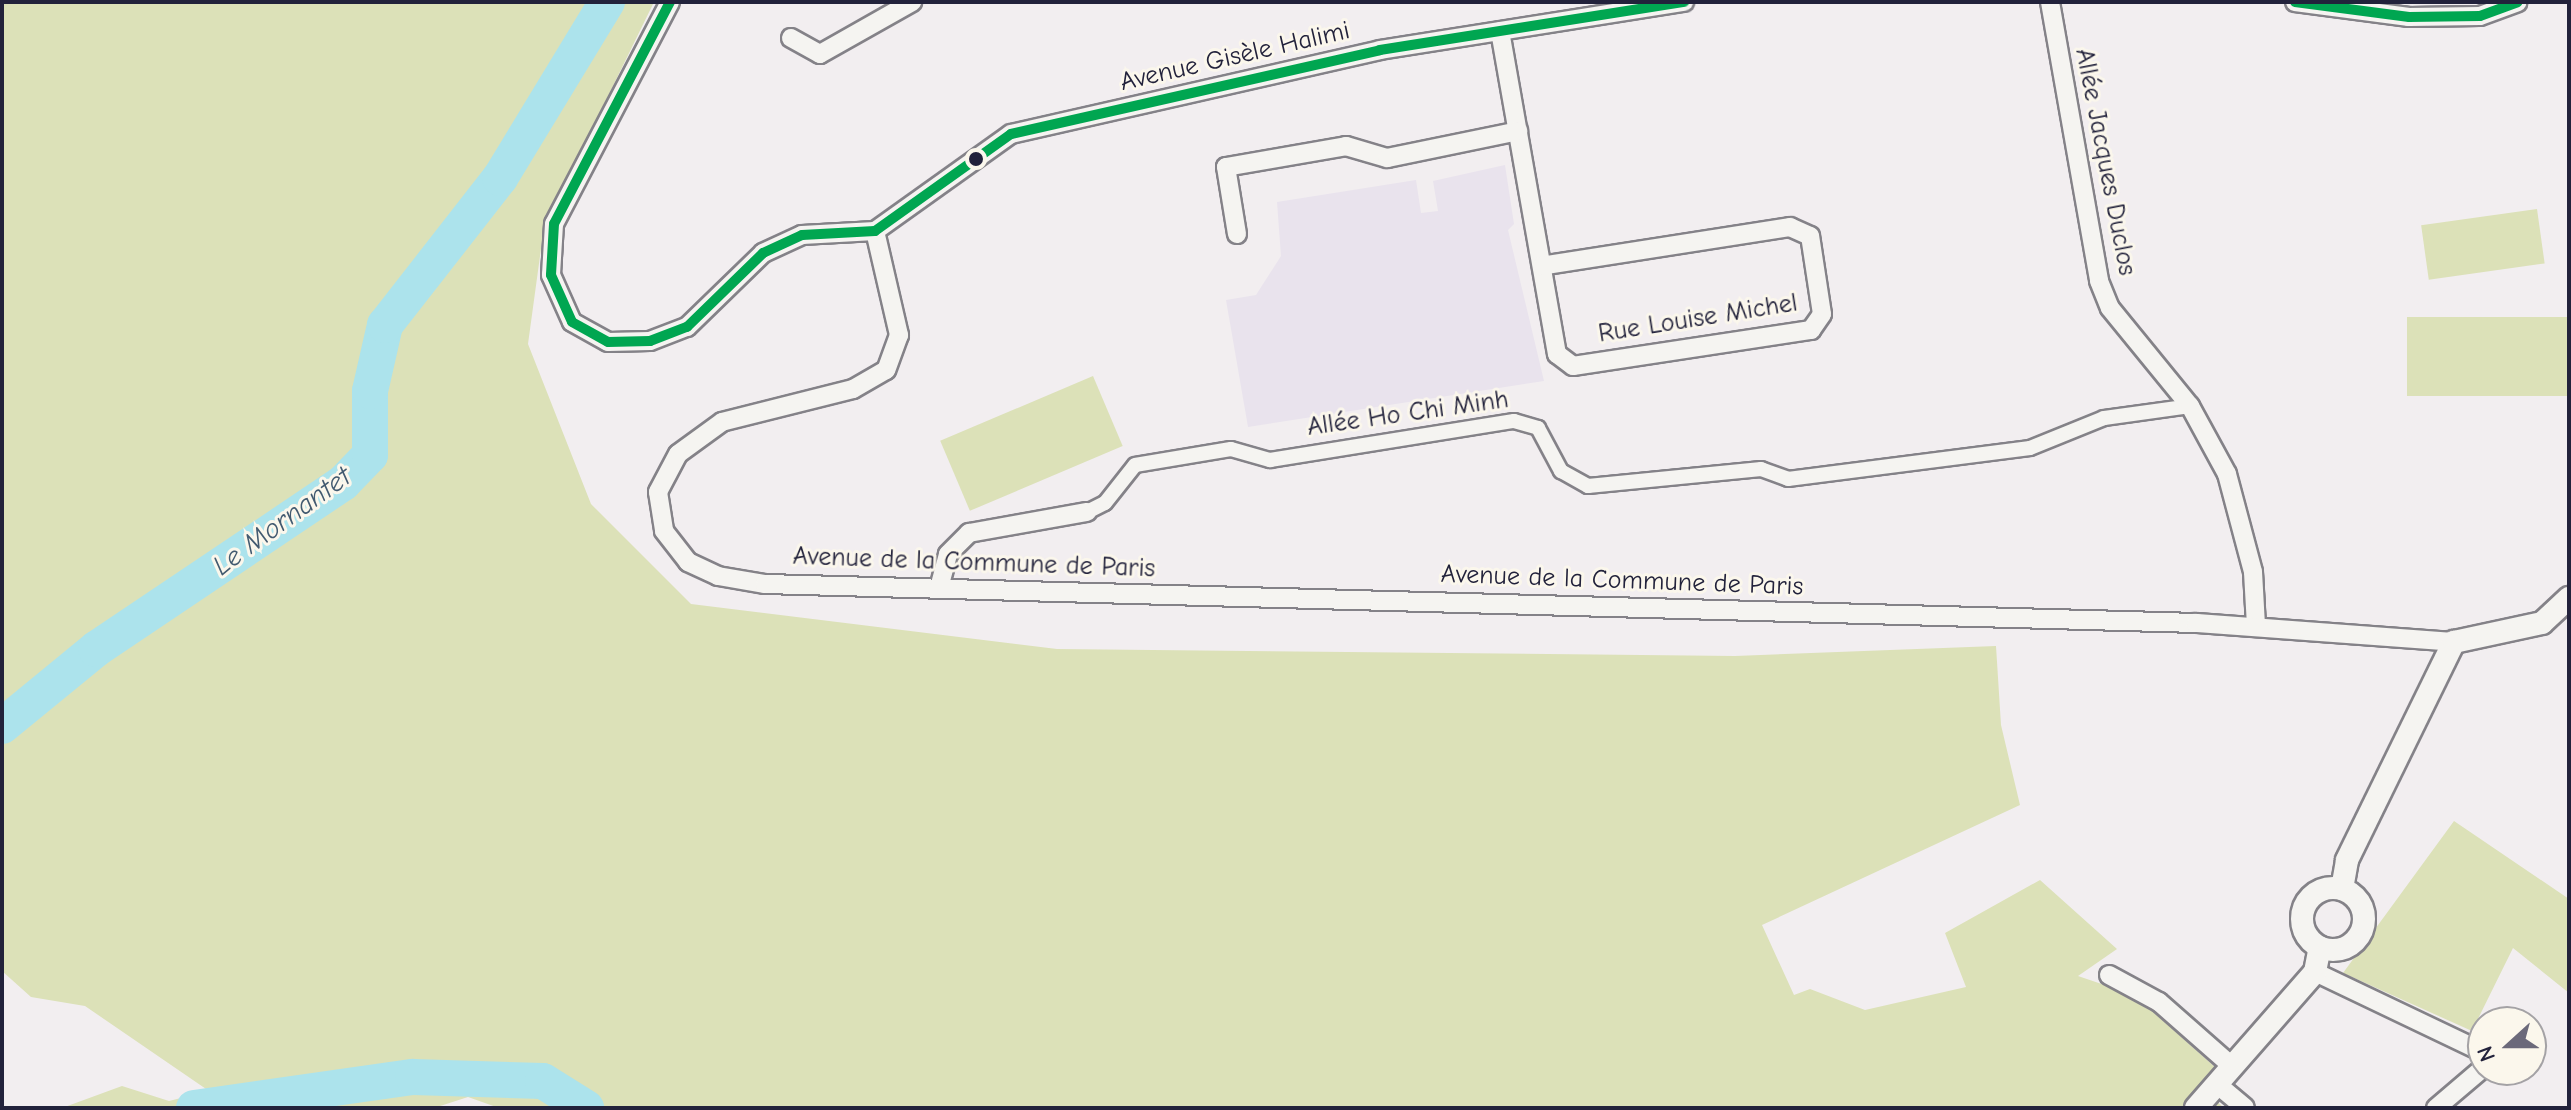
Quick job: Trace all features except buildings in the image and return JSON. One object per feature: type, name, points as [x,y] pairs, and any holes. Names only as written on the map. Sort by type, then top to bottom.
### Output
[{"type":"street","points":[[670,2],[554,224],[551,275],[572,322],[608,342],[650,341],[687,327],[763,253],[802,235],[875,231]]},
{"type":"street","points":[[791,38],[820,54],[912,2]]},
{"type":"street","name":"Avenue Gisèle Halimi","points":[[875,231],[1011,134],[1380,50],[1684,2]]},
{"type":"street","name":"Allée Jacques Duclos","points":[[2050,2],[2099,281],[2110,308],[2190,406],[2227,474],[2253,572],[2256,626]]},
{"type":"street","points":[[2295,2],[2409,17],[2480,16],[2518,2]]},
{"type":"street","name":"Rue Louise Michel","points":[[1500,31],[1557,354],[1573,366],[1811,330],[1822,314],[1810,236],[1790,227],[1542,266]]},
{"type":"street","points":[[1237,234],[1226,167],[1346,146],[1387,158],[1518,131]]},
{"type":"street","name":"Avenue de la Commune de Paris","points":[[875,231],[899,335],[886,370],[853,389],[722,422],[678,454],[658,492],[664,531],[688,562],[718,576],[939,588],[2256,626],[2454,642]]},
{"type":"street","name":"Allée Ho Chi Minh","points":[[939,588],[948,554],[969,533],[1087,512],[1105,503],[1135,465],[1231,449],[1270,460],[1514,421],[1538,428],[1571,483],[1588,486],[1761,469],[1788,479],[2030,448],[2104,418],[2190,406]]},
{"type":"street","points":[[2342,889],[2347,860],[2454,642],[2542,623],[2569,598]]},
{"type":"street","points":[[2342,889],[2360,903],[2363,928],[2342,948],[2320,947],[2304,930],[2305,905],[2321,890],[2342,889]]},
{"type":"street","points":[[2196,1108],[2315,972],[2320,947]]},
{"type":"street","points":[[2315,972],[2467,1044]]},
{"type":"street","points":[[2109,975],[2159,1002],[2233,1067]]},
{"type":"street","points":[[2436,1108],[2467,1082]]},
{"type":"street","points":[[2218,1085],[2245,1108]]},
{"type":"shaded area","points":[[1505,165],[1514,224],[1508,230],[1544,381],[1248,427],[1226,300],[1256,295],[1281,256],[1277,202],[1416,180],[1421,213],[1438,211],[1433,181]]},
{"type":"green space","points":[[2,2],[654,2],[544,227],[528,344],[591,504],[691,604],[1057,649],[1735,656],[1996,646],[2001,725],[2020,805],[1762,925],[1794,995],[1810,989],[1865,1010],[1966,987],[1945,933],[2040,880],[2117,949],[2078,976],[2134,995],[2216,1068],[2199,1085],[2224,1108],[499,1108],[468,1097],[434,1108],[62,1108],[122,1086],[169,1101],[209,1091],[85,1006],[31,997],[2,971]]},
{"type":"green space","points":[[2537,209],[2545,263],[2429,280],[2421,225]]},
{"type":"green space","points":[[2407,317],[2569,317],[2569,396],[2407,396]]},
{"type":"green space","points":[[1093,376],[1123,446],[970,511],[940,441]]},
{"type":"green space","points":[[2454,821],[2569,899],[2569,993],[2513,948],[2484,1006],[2467,1006],[2467,1029],[2343,973]]},
{"type":"waterway","name":"Le Mornantet","points":[[2,726],[96,649],[343,483],[370,455],[370,391],[385,325],[500,178],[607,2]]},
{"type":"waterway","name":"Le Mornantet","points":[[194,1108],[413,1077],[543,1081],[586,1108]]},
{"type":"transit line","points":[[670,2],[554,224],[551,275],[572,322],[608,342],[650,341],[687,327],[763,253],[802,235],[875,231]]},
{"type":"transit line","points":[[875,231],[1011,134],[1380,50],[1684,2]]},
{"type":"transit line","points":[[2295,2],[2409,17],[2480,16],[2518,2]]}]
